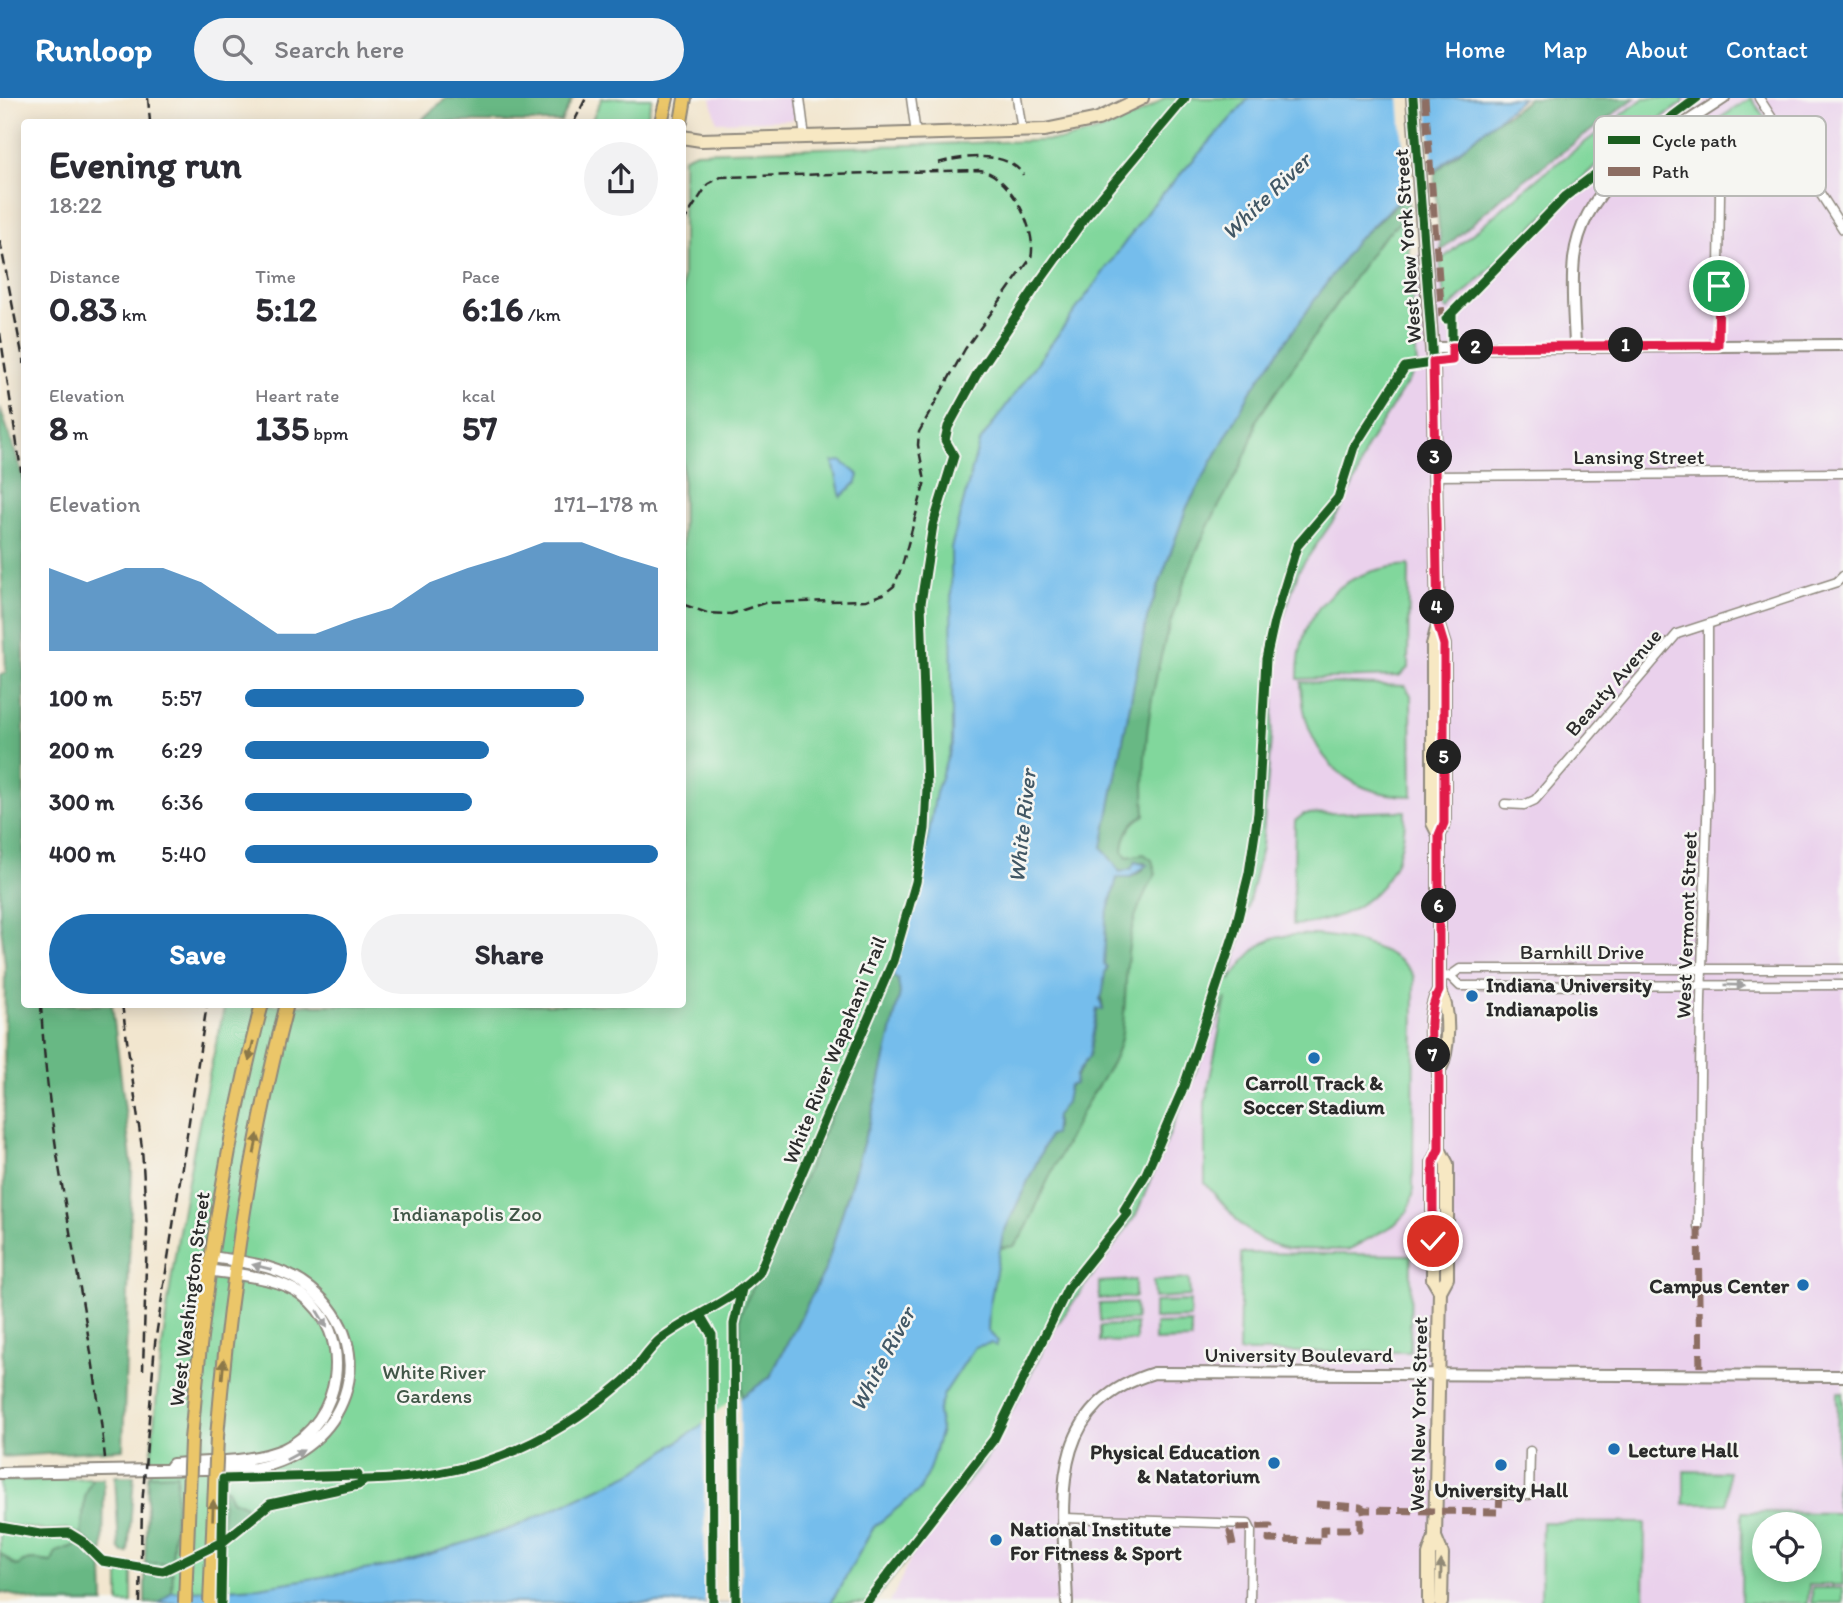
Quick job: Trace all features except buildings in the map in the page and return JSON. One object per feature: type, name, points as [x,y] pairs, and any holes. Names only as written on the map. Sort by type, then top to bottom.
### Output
[{"type":"main road","points":[[662,119],[667,98]]},
{"type":"main road","points":[[682,119],[685,98]]},
{"type":"main road","points":[[686,138],[701,140],[805,138],[1022,131],[1082,124],[1142,98]]},
{"type":"main road","name":"West New York Street","points":[[1413,98],[1432,348],[1438,625],[1433,645],[1433,823],[1439,835],[1444,977],[1433,1001],[1433,1060],[1439,1071],[1439,1149],[1433,1162],[1433,1279],[1440,1291],[1435,1537],[1429,1555],[1429,1603]]},
{"type":"main road","name":"West Washington Street","points":[[185,1603],[191,1440],[209,1263],[236,1117],[261,1008]]},
{"type":"main road","name":"West Washington Street","points":[[210,1603],[217,1437],[235,1268],[261,1119],[286,1008]]},
{"type":"main road","name":"West New York Street","points":[[1435,1537],[1442,1554],[1441,1603]]},
{"type":"street","points":[[800,98],[805,138]]},
{"type":"street","points":[[911,98],[916,134]]},
{"type":"street","points":[[1017,98],[1022,131]]},
{"type":"street","points":[[1697,116],[1724,98]]},
{"type":"street","points":[[1759,98],[1771,116]]},
{"type":"street","points":[[1575,345],[1574,258],[1588,213],[1601,196]]},
{"type":"street","points":[[1718,345],[1720,196]]},
{"type":"street","points":[[1822,196],[1843,229]]},
{"type":"street","points":[[1432,348],[1843,345]]},
{"type":"street","name":"Lansing Street","points":[[1436,476],[1843,473]]},
{"type":"street","name":"Beauty Avenue","points":[[1505,804],[1524,805],[1535,800],[1677,634],[1837,582],[1843,576]]},
{"type":"street","name":"West Vermont Street","points":[[1698,1227],[1708,789],[1708,624]]},
{"type":"street","name":"Barnhill Drive","points":[[1444,977],[1460,969],[1843,969]]},
{"type":"street","name":"Barnhill Drive","points":[[1444,977],[1460,986],[1843,985]]},
{"type":"street","points":[[0,1473],[170,1468],[173,1464],[250,1457],[283,1449],[314,1426],[335,1388],[337,1362],[332,1338],[315,1307],[284,1285],[235,1268],[209,1263]]},
{"type":"street","name":"University Boulevard","points":[[1068,1603],[1066,1460],[1076,1434],[1092,1408],[1132,1380],[1154,1373],[1843,1376]]},
{"type":"street","points":[[1436,1493],[1529,1495],[1530,1451]]},
{"type":"street","points":[[1065,1518],[1248,1524],[1251,1530],[1250,1603]]},
{"type":"shaded area","points":[[711,98],[793,98],[796,116],[792,120],[717,122]]},
{"type":"shaded area","name":"Indiana University Indianapolis","points":[[1595,98],[1843,98],[1843,1603],[890,1603],[965,1440],[1293,400],[1492,168]]},
{"type":"green space","points":[[446,98],[573,98],[562,119],[422,119]]},
{"type":"green space","points":[[602,98],[652,98],[647,119],[592,119]]},
{"type":"green space","points":[[1164,98],[1397,98],[1417,367],[1366,448],[1357,477],[1341,509],[1299,570],[1280,627],[1262,847],[1230,981],[1257,948],[1270,940],[1285,936],[1326,936],[1349,940],[1390,954],[1405,964],[1414,977],[1413,1195],[1408,1211],[1394,1225],[1348,1250],[1287,1249],[1263,1241],[1242,1226],[1205,1183],[1205,1103],[1226,998],[1136,1215],[1054,1329],[986,1459],[873,1603],[145,1603],[152,1451],[168,1302],[193,1154],[224,1008],[686,1008],[686,157],[696,152],[1063,140],[1116,125]]},
{"type":"green space","points":[[1528,98],[1635,98],[1611,116],[1594,116],[1594,128],[1508,192],[1441,251],[1434,173],[1484,130]]},
{"type":"green space","points":[[1644,98],[1684,98],[1682,103],[1664,116],[1620,116]]},
{"type":"green space","points":[[1751,98],[1764,116],[1723,116]]},
{"type":"green space","points":[[1594,136],[1594,167],[1448,310],[1445,308],[1440,261],[1543,174]]},
{"type":"green space","points":[[1408,195],[1409,213],[1378,243],[1256,421],[1241,466],[1210,523],[1189,570],[1166,638],[1150,708],[1144,779],[1145,815],[1132,825],[1126,834],[1123,851],[1127,857],[1144,854],[1152,860],[1156,874],[1144,894],[1131,933],[1120,1044],[1059,1157],[1026,1230],[1014,1246],[1000,1248],[1003,1234],[1049,1136],[1056,1128],[1056,1116],[1068,1089],[1089,1056],[1097,1009],[1103,1009],[1102,983],[1107,969],[1104,965],[1106,918],[1117,878],[1130,878],[1143,870],[1145,862],[1135,862],[1131,869],[1120,872],[1102,847],[1147,618],[1187,507],[1251,391],[1356,241]]},
{"type":"green space","points":[[0,407],[21,470],[21,1008],[112,1008],[132,1167],[123,1449],[2,1457],[5,964],[0,917],[0,675],[6,673],[0,531]]},
{"type":"green space","points":[[1409,565],[1408,668],[1399,676],[1298,679],[1305,633],[1328,598],[1363,575],[1385,568]]},
{"type":"green space","points":[[1301,682],[1405,686],[1411,695],[1412,796],[1387,794],[1365,788],[1347,778],[1331,764],[1309,728],[1303,706]]},
{"type":"green space","points":[[1405,811],[1403,836],[1397,858],[1388,877],[1375,893],[1359,906],[1339,915],[1317,922],[1293,925],[1295,821],[1304,814]]},
{"type":"green space","points":[[892,975],[898,980],[900,993],[873,1110],[826,1268],[770,1377],[742,1398],[740,1313],[780,1233]]},
{"type":"green space","points":[[1241,1253],[1411,1255],[1410,1352],[1239,1352]]},
{"type":"green space","points":[[1189,1279],[1190,1296],[1154,1298],[1153,1281]]},
{"type":"green space","points":[[1135,1280],[1135,1297],[1099,1299],[1099,1282]]},
{"type":"green space","points":[[1190,1301],[1190,1318],[1154,1319],[1154,1302]]},
{"type":"green space","points":[[1135,1303],[1136,1320],[1100,1321],[1099,1304]]},
{"type":"green space","points":[[1191,1323],[1191,1340],[1155,1341],[1155,1324]]},
{"type":"green space","points":[[1136,1324],[1136,1341],[1100,1342],[1100,1326]]},
{"type":"green space","points":[[1838,1392],[1843,1392],[1843,1509],[1836,1507]]},
{"type":"green space","points":[[1684,1471],[1728,1472],[1727,1504],[1684,1504]]},
{"type":"green space","points":[[177,1474],[172,1564],[145,1563],[148,1475]]},
{"type":"green space","points":[[115,1476],[134,1476],[128,1553],[123,1553],[119,1548]]},
{"type":"green space","points":[[92,1478],[85,1497],[81,1535],[66,1529],[47,1531],[0,1524],[0,1481]]},
{"type":"green space","points":[[92,1478],[104,1478],[103,1555],[81,1535],[85,1497]]},
{"type":"green space","points":[[223,1488],[227,1489],[232,1500],[244,1505],[246,1509],[234,1529],[222,1534]]},
{"type":"green space","points":[[1742,1512],[1752,1512],[1752,1582],[1822,1582],[1822,1513],[1843,1513],[1843,1585],[1809,1585],[1808,1603],[1741,1603]]},
{"type":"green space","points":[[1542,1522],[1645,1523],[1644,1603],[1541,1602]]},
{"type":"green space","points":[[0,1529],[45,1536],[67,1534],[82,1543],[56,1552],[52,1562],[27,1561],[17,1566],[0,1553]]},
{"type":"green space","points":[[80,1544],[103,1569],[104,1603],[44,1603],[0,1592],[0,1553],[18,1566],[27,1561],[52,1562],[56,1552]]},
{"type":"green space","points":[[119,1570],[132,1570],[132,1603],[119,1603]]},
{"type":"green space","points":[[145,1572],[173,1572],[172,1592],[159,1603],[145,1603]]},
{"type":"green space","points":[[1812,1588],[1843,1588],[1843,1603],[1812,1603]]},
{"type":"water","name":"White River","points":[[1249,98],[1523,98],[1399,200],[1356,241],[1251,391],[1187,507],[1147,618],[1102,847],[1120,872],[1131,869],[1135,862],[1147,865],[1129,878],[1117,878],[1106,918],[1104,964],[1107,967],[1100,999],[1103,1010],[1097,1009],[1089,1056],[1076,1075],[1075,1084],[1069,1086],[1066,1102],[1056,1116],[1054,1135],[1049,1136],[1003,1234],[989,1309],[988,1331],[998,1341],[996,1346],[991,1343],[975,1347],[944,1394],[938,1412],[941,1430],[920,1490],[874,1527],[831,1603],[159,1603],[172,1592],[259,1587],[395,1565],[515,1527],[636,1471],[770,1377],[826,1268],[873,1110],[900,993],[898,980],[892,975],[920,883],[936,792],[952,744],[951,548],[979,443],[1150,208]]},
{"type":"water","points":[[841,461],[859,475],[857,482],[841,497],[833,462]]},
{"type":"pier","points":[[1399,98],[1427,98],[1434,176],[1407,198]]},
{"type":"pier","points":[[740,1394],[741,1603],[705,1603],[704,1421]]},
{"type":"railway","points":[[148,98],[150,119]]},
{"type":"railway","points":[[576,119],[586,98]]},
{"type":"railway","points":[[938,163],[959,158],[996,158],[1016,167],[1023,175]]},
{"type":"railway","points":[[686,218],[708,184],[721,177],[979,170],[990,173],[1010,192],[1026,219],[1032,246],[1031,258],[965,349],[919,432],[918,445],[925,481],[894,586],[884,594],[866,600],[764,603],[731,614],[707,613],[686,605]]},
{"type":"railway","points":[[0,241],[21,349]]},
{"type":"railway","points":[[0,333],[21,470]]},
{"type":"railway","points":[[41,1008],[52,1119],[90,1345],[105,1458]]},
{"type":"railway","points":[[123,1008],[142,1148],[147,1230],[143,1370]]},
{"type":"railway","points":[[140,1603],[142,1506],[155,1343],[206,1008]]},
{"type":"marked path","points":[[1425,98],[1442,317]]},
{"type":"marked path","points":[[1698,1227],[1700,1374]]},
{"type":"marked path","points":[[1316,1504],[1360,1507],[1365,1510],[1499,1512],[1500,1493]]},
{"type":"marked path","points":[[1233,1545],[1230,1532],[1235,1528],[1270,1527],[1269,1540],[1323,1541],[1323,1529],[1360,1529],[1360,1511],[1365,1510]]},
{"type":"cycle path","name":"White River Wapahani Trail","points":[[0,1527],[40,1534],[69,1533],[82,1541],[102,1561],[163,1571],[224,1541],[270,1504],[358,1485],[365,1480],[402,1478],[471,1466],[534,1442],[564,1425],[623,1382],[662,1338],[737,1292],[759,1273],[893,961],[916,882],[925,829],[927,788],[921,603],[933,525],[954,456],[945,440],[948,427],[977,374],[1087,215],[1185,98]]},
{"type":"cycle path","points":[[1413,98],[1432,348],[1436,476]]},
{"type":"cycle path","points":[[1673,116],[1697,98]]},
{"type":"cycle path","points":[[1446,319],[1566,196],[1594,175]]},
{"type":"cycle path","points":[[866,1603],[994,1439],[1068,1288],[1128,1213],[1124,1210],[1146,1174],[1184,1086],[1234,934],[1249,873],[1258,813],[1266,659],[1297,546],[1338,498],[1354,447],[1405,367],[1452,360],[1452,313]]},
{"type":"cycle path","points":[[736,1603],[734,1324],[742,1289]]},
{"type":"cycle path","points":[[700,1315],[712,1335],[713,1603]]},
{"type":"cycle path","points":[[221,1603],[223,1479],[358,1475]]},
{"type":"place","name":"Indiana University Indianapolis","points":[[1472,996]]},
{"type":"place","name":"Carroll Track & Soccer Stadium","points":[[1314,1058]]},
{"type":"place","name":"Campus Center","points":[[1803,1285]]},
{"type":"place","name":"Lecture Hall","points":[[1614,1449]]},
{"type":"place","name":"Physical Education & Natatorium","points":[[1274,1463]]},
{"type":"place","name":"University Hall","points":[[1501,1465]]},
{"type":"place","name":"National Institute For Fitness & Sport","points":[[996,1540]]},
{"type":"route","points":[[1433,1241],[1433,1162],[1439,1149],[1439,1071],[1433,1060],[1433,1001],[1439,991],[1439,835],[1444,823],[1444,645],[1438,625],[1433,362],[1452,360],[1452,347],[1718,345],[1719,286]]},
{"type":"park label","name":"Indianapolis Zoo","points":[[467,1213]]},
{"type":"park label","name":"White River Gardens","points":[[434,1383]]}]
